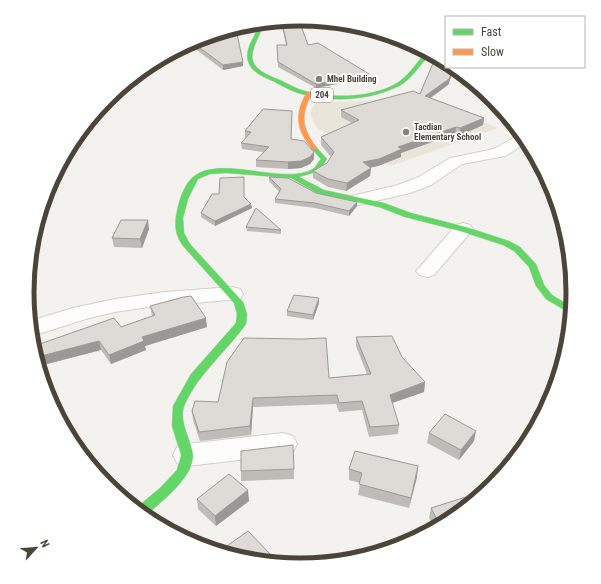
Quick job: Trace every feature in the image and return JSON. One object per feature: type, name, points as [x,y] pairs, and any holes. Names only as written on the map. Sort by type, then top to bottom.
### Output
[{"type":"main road","name":"204","points":[[261,29],[260,34],[249,53],[250,61],[256,70],[266,77],[288,87],[309,93],[358,96],[390,89],[399,84],[414,65],[424,56]]},
{"type":"main road","points":[[294,177],[314,171],[324,163],[324,159],[311,145],[302,132],[299,120],[300,109],[309,93]]},
{"type":"main road","points":[[145,508],[164,492],[182,472],[187,455],[178,426],[178,406],[195,377],[232,338],[241,324],[242,314],[238,302],[182,239],[179,230],[179,212],[191,184],[198,176],[207,172],[234,170],[294,177],[315,189],[381,205],[408,215],[463,229],[506,243],[517,249],[533,266],[540,286],[549,297],[566,307]]},
{"type":"street","points":[[358,200],[404,189],[425,181],[456,161],[499,153],[519,140]]},
{"type":"street","points":[[428,271],[463,229]]},
{"type":"street","points":[[37,327],[77,314],[107,307],[232,294]]},
{"type":"street","points":[[187,455],[283,444]]},
{"type":"path","points":[[300,26],[312,30]]},
{"type":"shaded area","name":"Tacdian Elementary School","points":[[377,100],[409,105],[446,107],[498,128],[391,166],[354,149],[317,128],[310,113],[315,103]]},
{"type":"building","points":[[301,26],[308,45],[318,43],[369,74],[316,84],[278,62],[277,45],[287,45],[283,27]]},
{"type":"building","points":[[237,34],[243,62],[223,65],[198,46]]},
{"type":"building","name":"Tacdian Elementary School","points":[[434,62],[451,73],[449,79],[425,96],[484,118],[460,128],[456,127],[398,147],[402,149],[379,159],[363,162],[371,168],[347,183],[328,179],[313,171],[327,163],[334,152],[321,137],[359,120],[341,110],[413,91],[420,94]]},
{"type":"building","points":[[263,109],[292,111],[291,139],[304,141],[314,152],[310,157],[301,161],[288,162],[256,160],[269,147],[241,143],[251,132],[245,131]]},
{"type":"building","points":[[244,177],[244,197],[251,204],[215,221],[201,213],[212,194],[219,194],[220,178]]},
{"type":"building","points":[[269,177],[288,178],[316,193],[357,202],[349,211],[315,203],[275,199],[281,189]]},
{"type":"building","points":[[256,208],[281,230],[246,227]]},
{"type":"building","points":[[121,220],[148,220],[140,239],[112,238]]},
{"type":"building","points":[[294,295],[319,298],[313,315],[287,311]]},
{"type":"building","points":[[191,296],[206,318],[142,337],[144,341],[109,355],[99,341],[43,356],[40,344],[114,318],[121,327],[155,315],[150,306]]},
{"type":"building","points":[[392,336],[402,357],[425,382],[390,395],[399,425],[370,427],[362,401],[339,403],[337,395],[253,398],[250,426],[199,432],[192,411],[195,401],[218,402],[227,362],[244,338],[326,338],[329,378],[371,374],[356,337]]},
{"type":"building","points":[[445,414],[476,431],[461,450],[429,433]]},
{"type":"building","points":[[293,445],[294,469],[241,471],[241,451]]},
{"type":"building","points":[[355,451],[418,466],[411,498],[359,484],[362,473],[349,469]]},
{"type":"building","points":[[229,474],[248,490],[215,516],[197,499]]},
{"type":"building","points":[[466,497],[467,499],[437,520],[431,508]]},
{"type":"building","points":[[248,531],[271,555],[266,556],[225,547]]},
{"type":"traffic: fast","points":[[260,29],[250,52],[250,60],[254,67],[264,75],[291,88],[312,95],[324,97],[349,97],[362,96],[386,90],[406,79],[425,57]]},
{"type":"traffic: fast","points":[[145,508],[164,492],[182,472],[187,455],[178,426],[178,406],[195,377],[241,324],[242,314],[238,302],[183,241],[179,229],[179,218],[184,199],[196,178],[209,172],[246,172],[286,176],[304,175],[317,170],[324,159],[314,148]]},
{"type":"traffic: fast","points":[[294,177],[322,192],[381,205],[408,215],[463,229],[506,243],[517,249],[533,266],[540,286],[549,297],[566,307]]},
{"type":"traffic: slow","points":[[309,93],[302,108],[301,121],[305,135],[314,148]]},
{"type":"place","name":"Mhel Building","points":[[319,79]]},
{"type":"place","name":"Tacdian Elementary School","points":[[406,132]]}]
